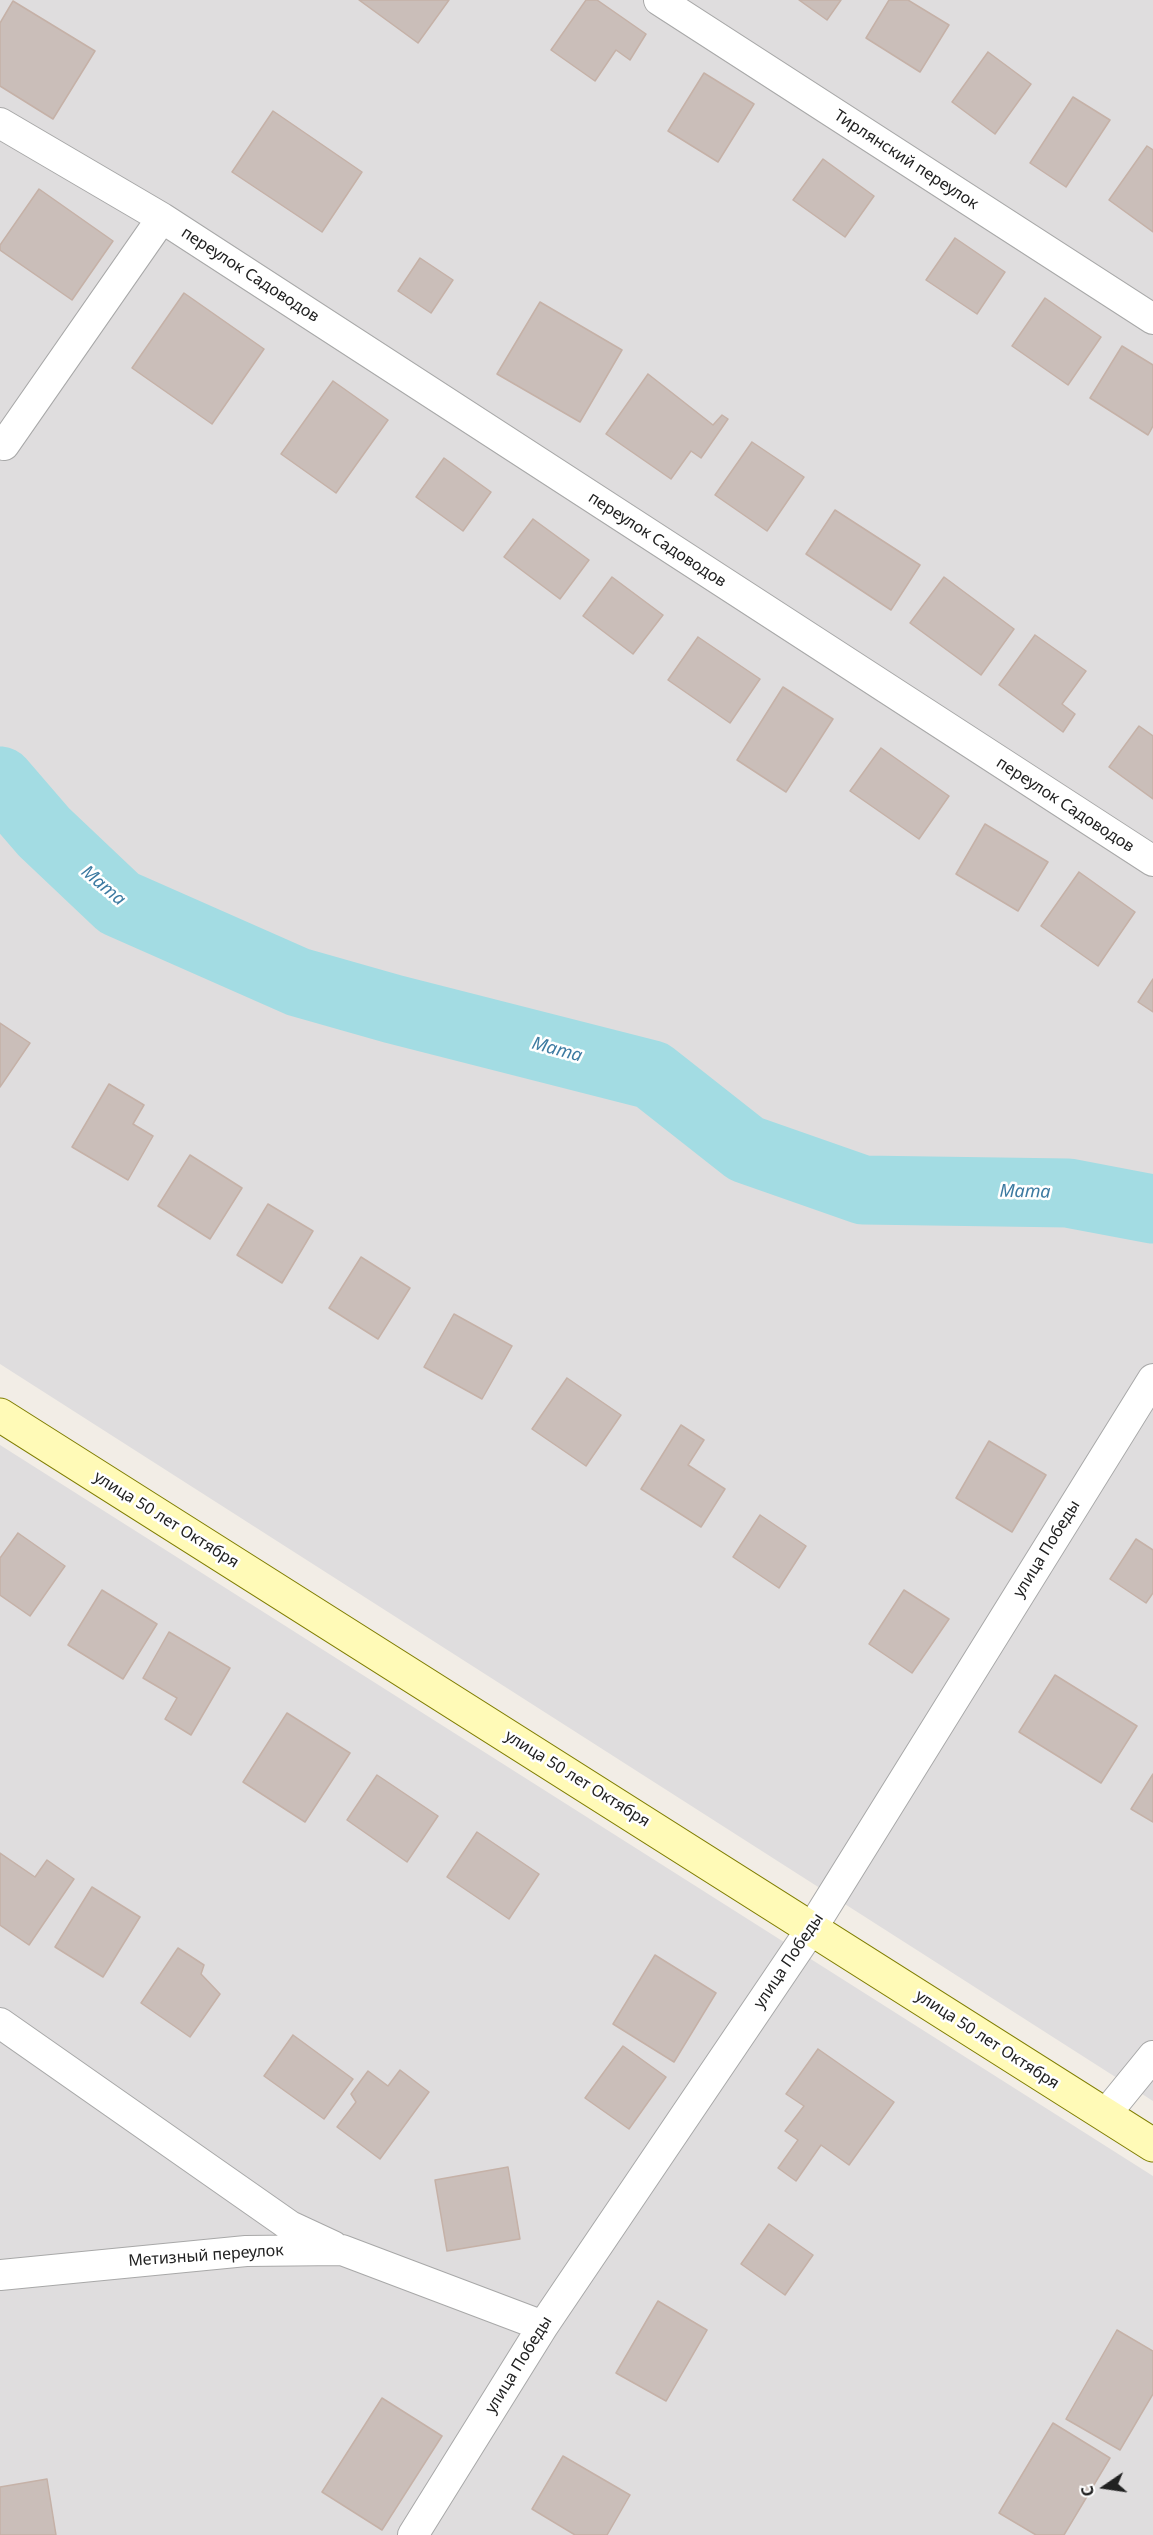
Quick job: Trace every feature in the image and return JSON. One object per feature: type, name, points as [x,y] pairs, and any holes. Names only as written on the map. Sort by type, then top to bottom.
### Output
[{"type":"street","name":"Тирлянский переулок","points":[[659,0],[1153,319]]},
{"type":"street","name":"переулок Садоводов","points":[[0,123],[162,218],[1153,861]]},
{"type":"street","points":[[4,445],[162,218]]},
{"type":"street","name":"улица Победы","points":[[413,2535],[543,2326],[812,1928],[1153,1379]]},
{"type":"street","name":"улица 50 лет Октября","points":[[0,1414],[1153,2145]]},
{"type":"street","points":[[0,2023],[290,2226],[342,2250]]},
{"type":"street","points":[[1105,2115],[1153,2056]]},
{"type":"street","name":"Метизный переулок","points":[[0,2275],[246,2251],[342,2250],[543,2326]]},
{"type":"shaded area","points":[[0,0],[1153,0],[1153,2101],[0,1364]]},
{"type":"shaded area","points":[[0,1445],[1153,2176],[1153,2535],[0,2535]]},
{"type":"building","points":[[359,0],[449,0],[418,43]]},
{"type":"building","points":[[586,0],[597,0],[646,34],[630,60],[616,50],[595,81],[551,50]]},
{"type":"building","points":[[799,0],[841,0],[827,20]]},
{"type":"building","points":[[889,0],[908,0],[949,25],[920,72],[866,38]]},
{"type":"building","points":[[13,1],[95,51],[53,119],[0,86],[0,23]]},
{"type":"building","points":[[988,52],[1031,84],[995,134],[952,102]]},
{"type":"building","points":[[704,73],[754,104],[718,162],[668,131]]},
{"type":"building","points":[[1073,97],[1110,120],[1066,187],[1030,163]]},
{"type":"building","points":[[273,111],[362,172],[322,232],[232,172]]},
{"type":"building","points":[[1147,146],[1153,150],[1153,232],[1109,200]]},
{"type":"building","points":[[823,159],[874,196],[845,237],[793,200]]},
{"type":"building","points":[[39,189],[113,241],[72,300],[0,250],[0,245]]},
{"type":"building","points":[[955,238],[1005,272],[977,314],[926,280]]},
{"type":"building","points":[[420,258],[453,280],[431,313],[398,291]]},
{"type":"building","points":[[184,293],[264,349],[212,424],[132,368]]},
{"type":"building","points":[[1045,298],[1101,337],[1068,385],[1012,346]]},
{"type":"building","points":[[540,302],[622,350],[580,422],[497,374]]},
{"type":"building","points":[[1122,346],[1153,365],[1153,426],[1148,435],[1090,398]]},
{"type":"building","points":[[648,374],[713,425],[722,415],[728,419],[701,458],[691,451],[671,479],[606,434]]},
{"type":"building","points":[[333,381],[388,420],[336,493],[281,454]]},
{"type":"building","points":[[752,442],[804,477],[767,531],[715,495]]},
{"type":"building","points":[[444,458],[491,492],[463,531],[416,497]]},
{"type":"building","points":[[835,510],[920,565],[891,610],[806,554]]},
{"type":"building","points":[[533,519],[589,560],[560,599],[504,557]]},
{"type":"building","points":[[612,577],[663,615],[633,654],[583,616]]},
{"type":"building","points":[[944,577],[1014,629],[981,675],[910,623]]},
{"type":"building","points":[[1035,635],[1086,671],[1062,704],[1075,714],[1063,732],[999,685]]},
{"type":"building","points":[[698,637],[760,679],[730,723],[668,680]]},
{"type":"building","points":[[783,687],[833,719],[786,792],[737,760]]},
{"type":"building","points":[[1139,726],[1153,736],[1153,799],[1109,767]]},
{"type":"building","points":[[881,748],[949,796],[919,839],[850,791]]},
{"type":"building","points":[[985,824],[1048,862],[1018,911],[956,874]]},
{"type":"building","points":[[1079,872],[1135,912],[1098,966],[1041,926]]},
{"type":"building","points":[[1153,979],[1153,1012],[1138,1002]]},
{"type":"building","points":[[0,1023],[30,1043],[0,1087]]},
{"type":"building","points":[[109,1084],[144,1105],[133,1124],[153,1136],[128,1180],[72,1147]]},
{"type":"building","points":[[190,1155],[242,1188],[210,1239],[158,1206]]},
{"type":"building","points":[[268,1204],[313,1231],[282,1283],[237,1255]]},
{"type":"building","points":[[361,1257],[410,1288],[378,1339],[329,1308]]},
{"type":"building","points":[[454,1314],[512,1346],[482,1399],[424,1367]]},
{"type":"building","points":[[567,1378],[621,1415],[586,1466],[532,1429]]},
{"type":"building","points":[[681,1425],[704,1440],[688,1465],[725,1489],[701,1527],[641,1489]]},
{"type":"building","points":[[989,1441],[1046,1475],[1012,1532],[956,1498]]},
{"type":"building","points":[[760,1515],[806,1546],[779,1588],[733,1557]]},
{"type":"building","points":[[18,1533],[65,1566],[30,1616],[0,1595],[0,1558]]},
{"type":"building","points":[[1136,1539],[1153,1550],[1153,1593],[1146,1603],[1110,1579]]},
{"type":"building","points":[[102,1590],[157,1624],[123,1679],[68,1645]]},
{"type":"building","points":[[904,1590],[949,1619],[912,1673],[869,1644]]},
{"type":"building","points":[[169,1632],[230,1668],[191,1735],[165,1719],[177,1698],[143,1678]]},
{"type":"building","points":[[1055,1675],[1137,1726],[1101,1783],[1019,1732]]},
{"type":"building","points":[[287,1713],[350,1753],[305,1822],[243,1782]]},
{"type":"building","points":[[1153,1774],[1153,1822],[1131,1809]]},
{"type":"building","points":[[377,1775],[438,1816],[407,1862],[347,1820]]},
{"type":"building","points":[[477,1832],[539,1874],[509,1919],[447,1877]]},
{"type":"building","points":[[0,1853],[35,1877],[47,1860],[74,1879],[29,1945],[0,1925]]},
{"type":"building","points":[[92,1887],[140,1917],[103,1977],[55,1947]]},
{"type":"building","points":[[178,1948],[204,1965],[201,1974],[220,1994],[190,2037],[141,2003]]},
{"type":"building","points":[[655,1955],[716,1993],[674,2062],[613,2024]]},
{"type":"building","points":[[293,2035],[353,2079],[324,2119],[264,2076]]},
{"type":"building","points":[[623,2046],[666,2077],[629,2129],[585,2098]]},
{"type":"building","points":[[818,2049],[894,2102],[849,2165],[821,2145],[796,2181],[778,2168],[798,2140],[785,2131],[804,2106],[786,2094]]},
{"type":"building","points":[[400,2070],[429,2092],[380,2159],[337,2127],[356,2102],[351,2094],[368,2071],[388,2086]]},
{"type":"building","points":[[508,2167],[520,2239],[447,2251],[435,2180]]},
{"type":"building","points":[[769,2224],[813,2255],[785,2295],[741,2264]]},
{"type":"building","points":[[658,2301],[707,2330],[666,2401],[616,2373]]},
{"type":"building","points":[[1117,2330],[1153,2351],[1153,2394],[1120,2450],[1066,2419]]},
{"type":"building","points":[[382,2398],[442,2436],[382,2530],[322,2492]]},
{"type":"building","points":[[1053,2423],[1110,2458],[1064,2535],[1036,2535],[999,2513]]},
{"type":"building","points":[[563,2456],[630,2495],[607,2535],[575,2535],[532,2509]]},
{"type":"building","points":[[47,2479],[56,2535],[0,2535],[0,2487]]},
{"type":"waterway","name":"Мата","points":[[0,781],[44,832],[119,903],[298,982],[393,1009],[652,1075],[746,1149],[863,1190],[1068,1193],[1153,1209]]}]
